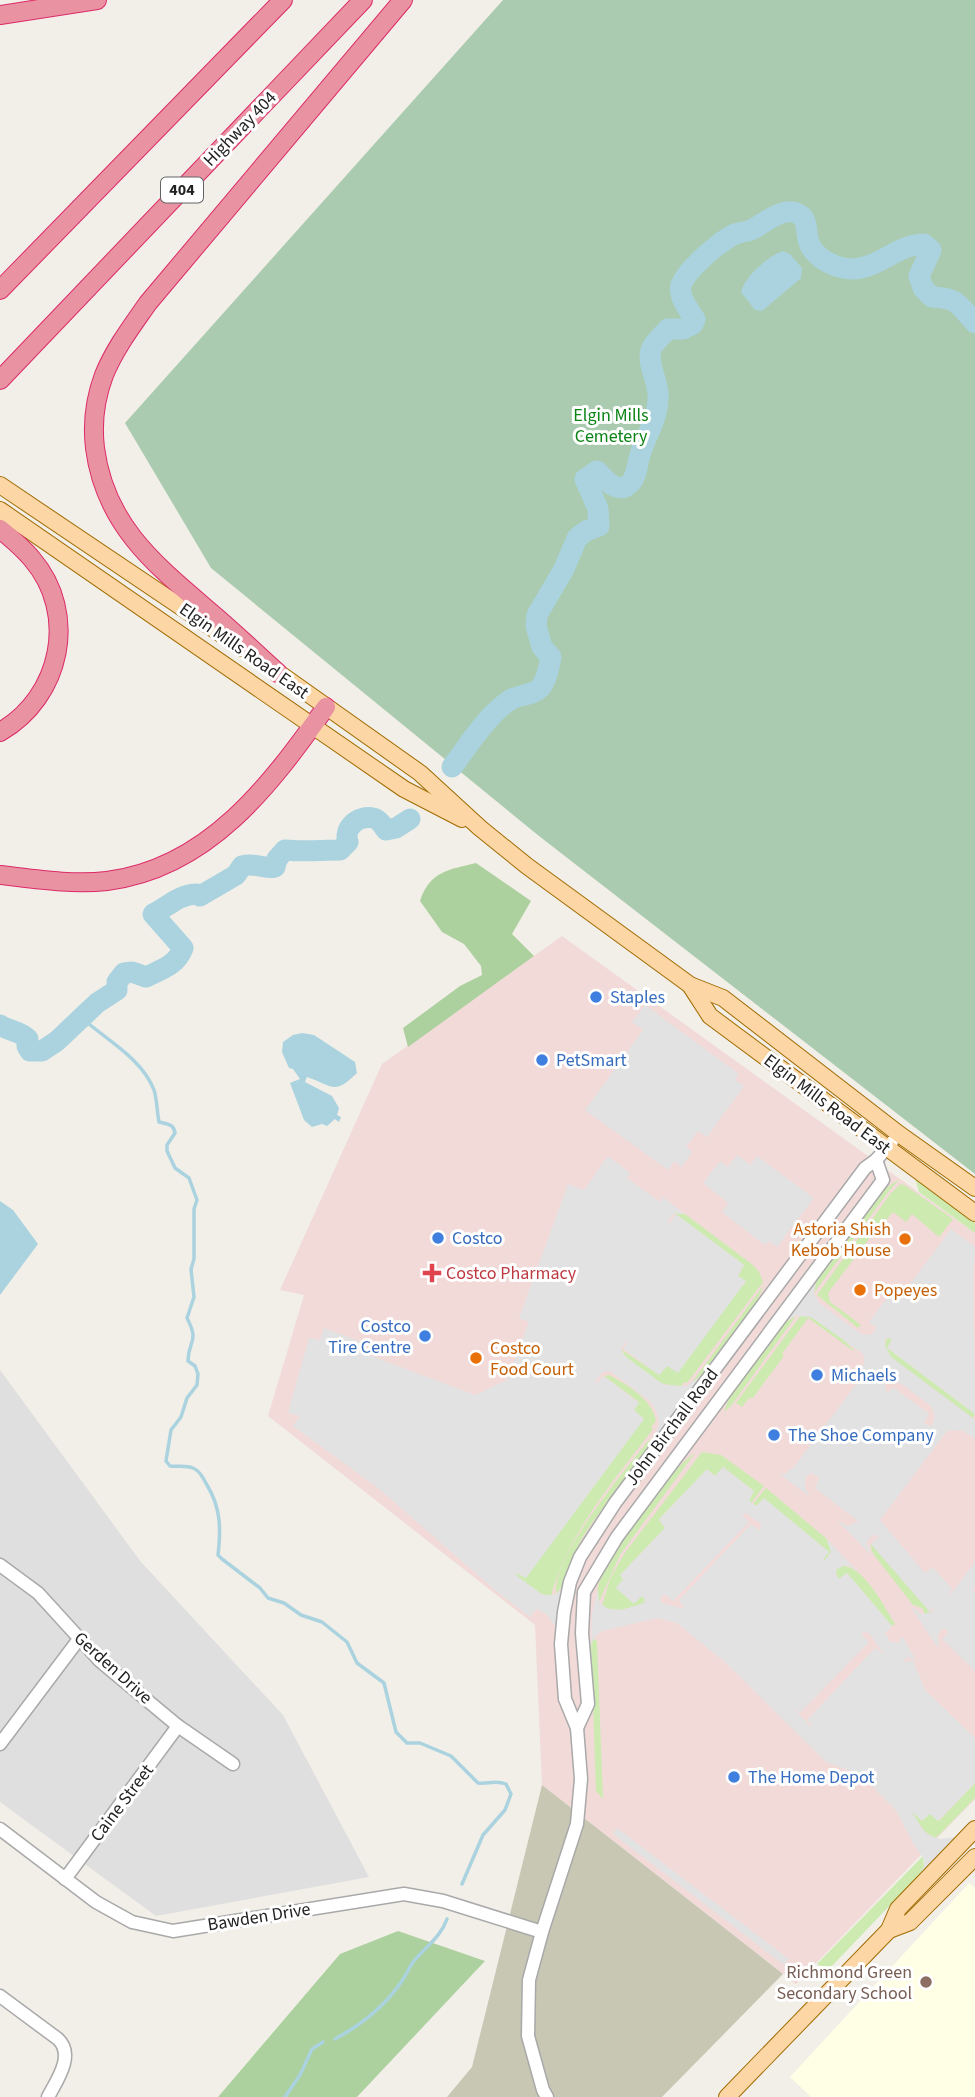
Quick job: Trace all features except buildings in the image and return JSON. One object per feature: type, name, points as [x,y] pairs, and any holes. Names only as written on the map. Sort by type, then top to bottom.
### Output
[{"type":"highway","points":[[0,15],[97,0]]},
{"type":"highway","points":[[0,290],[283,0]]},
{"type":"highway","name":"Highway 404","points":[[0,380],[363,0]]},
{"type":"highway","points":[[278,673],[158,566],[125,530],[109,501],[98,469],[93,432],[95,405],[104,376],[120,343],[148,303],[403,0]]},
{"type":"highway","points":[[0,529],[33,559],[50,588],[60,628],[58,650],[44,690],[32,708],[0,732]]},
{"type":"highway","points":[[0,875],[61,881],[105,881],[139,875],[173,863],[228,826],[261,792],[326,708]]},
{"type":"main road","name":"Elgin Mills Road East","points":[[0,485],[278,673],[420,773],[480,828],[527,866],[690,985],[723,998],[899,1134],[975,1188]]},
{"type":"main road","name":"Elgin Mills Road East","points":[[0,510],[404,789],[480,828]]},
{"type":"main road","name":"Elgin Mills Road East","points":[[690,985],[709,1016],[881,1154],[975,1213]]},
{"type":"main road","points":[[727,2097],[889,1930],[898,1909],[975,1829]]},
{"type":"main road","points":[[889,1930],[910,1922],[975,1857]]},
{"type":"street","name":"John Birchall Road","points":[[547,2097],[528,2036],[529,1980],[577,1824],[581,1779],[577,1728],[565,1699],[561,1644],[566,1596],[580,1557],[623,1493],[865,1168],[899,1134]]},
{"type":"street","name":"John Birchall Road","points":[[577,1728],[588,1704],[582,1633],[584,1592],[617,1537],[883,1180],[881,1154]]},
{"type":"street","name":"Gerden Drive","points":[[0,1565],[38,1594],[100,1661],[178,1726],[233,1764]]},
{"type":"street","points":[[0,1744],[79,1639]]},
{"type":"street","name":"Caine Street","points":[[65,1879],[178,1726]]},
{"type":"street","name":"Bawden Drive","points":[[0,1829],[96,1902],[132,1922],[173,1931],[404,1894],[443,1901],[542,1932]]},
{"type":"street","points":[[0,1996],[58,2039],[65,2048],[65,2060],[48,2097]]},
{"type":"shaded area","points":[[562,936],[975,1233],[975,1799],[796,1984],[542,1785],[535,1625],[268,1416],[304,1295],[280,1290],[382,1064]]},
{"type":"shaded area","points":[[645,1005],[739,1074],[735,1080],[744,1086],[707,1137],[698,1131],[686,1147],[692,1152],[682,1167],[674,1161],[668,1170],[585,1110],[643,1030],[632,1022]]},
{"type":"shaded area","points":[[737,1155],[750,1165],[757,1156],[814,1198],[777,1247],[769,1241],[765,1245],[722,1212],[728,1203],[703,1183],[720,1161],[728,1167]]},
{"type":"shaded area","points":[[608,1156],[631,1174],[626,1177],[660,1202],[660,1195],[685,1214],[674,1213],[667,1223],[670,1223],[676,1214],[744,1265],[738,1276],[746,1281],[678,1373],[667,1366],[659,1375],[624,1349],[628,1339],[622,1347],[626,1357],[664,1385],[687,1386],[703,1374],[652,1443],[659,1425],[651,1402],[610,1371],[603,1372],[595,1381],[597,1383],[603,1376],[639,1403],[634,1410],[644,1419],[526,1578],[516,1573],[543,1595],[554,1595],[561,1590],[556,1627],[546,1614],[536,1609],[530,1617],[495,1590],[378,1488],[293,1426],[300,1416],[288,1413],[309,1338],[320,1340],[324,1328],[361,1342],[358,1351],[475,1395],[507,1380],[529,1322],[519,1318],[568,1184],[584,1190]]},
{"type":"shaded area","points":[[951,1229],[975,1247],[975,1414],[887,1348],[892,1339],[885,1338],[885,1346],[891,1357],[975,1420],[975,1439],[962,1430],[947,1431],[880,1520],[925,1573],[933,1567],[952,1589],[947,1596],[975,1562],[975,1587],[972,1592],[975,1591],[975,1671],[942,1639],[948,1633],[946,1629],[941,1630],[938,1636],[939,1649],[910,1606],[922,1614],[932,1612],[936,1607],[929,1611],[871,1544],[879,1536],[872,1535],[867,1542],[871,1555],[837,1520],[848,1526],[858,1521],[815,1488],[819,1478],[811,1473],[806,1477],[805,1487],[810,1497],[780,1474],[785,1474],[794,1467],[857,1383],[865,1360],[863,1354],[811,1317],[796,1316],[785,1322],[816,1281],[814,1293],[819,1303],[861,1334],[871,1335],[877,1328],[869,1322],[896,1286],[905,1291]],"holes":[[[891,1380],[902,1384],[931,1406],[935,1417],[932,1425],[924,1423],[929,1414],[893,1387],[887,1393],[884,1383]]]},
{"type":"shaded area","points":[[0,1370],[141,1562],[283,1715],[369,1877],[156,1916],[0,1802]]},
{"type":"shaded area","points":[[723,1467],[754,1491],[749,1501],[756,1506],[764,1498],[829,1552],[824,1561],[831,1552],[827,1539],[857,1571],[843,1566],[836,1570],[839,1579],[847,1573],[892,1626],[885,1633],[890,1642],[899,1643],[902,1636],[916,1660],[907,1657],[902,1663],[913,1660],[925,1690],[975,1738],[975,1783],[938,1821],[930,1814],[922,1821],[912,1812],[922,1829],[930,1836],[940,1839],[956,1837],[919,1875],[924,1867],[924,1859],[895,1809],[861,1775],[826,1762],[726,1663],[677,1623],[657,1618],[602,1631],[595,1636],[591,1645],[592,1614],[598,1588],[599,1602],[608,1609],[621,1610],[644,1603],[642,1596],[634,1604],[616,1588],[623,1579],[620,1575],[665,1528],[659,1519],[707,1469],[715,1476]],"holes":[[[746,1513],[761,1524],[760,1531],[751,1524],[679,1600],[685,1609],[662,1603],[660,1599],[664,1594],[673,1601],[749,1522],[742,1515]],[[863,1632],[869,1633],[884,1654],[875,1648],[807,1720],[812,1725],[810,1726],[792,1707],[800,1713],[869,1642],[862,1635]]]},
{"type":"shaded area","points":[[542,1785],[783,1974],[662,2097],[447,2097],[472,2067]]},
{"type":"shaded area","points":[[617,1828],[789,1959],[784,1965],[613,1834]]},
{"type":"shaded area","name":"Richmond Green Secondary School","points":[[969,1883],[975,1888],[975,2097],[811,2097],[790,2077]]},
{"type":"green space","name":"Elgin Mills Cemetery","points":[[503,0],[975,0],[975,1174],[539,836],[211,568],[125,423]]},
{"type":"green space","points":[[476,863],[531,901],[512,934],[534,956],[408,1047],[403,1028],[460,986],[482,975],[481,966],[464,944],[442,932],[420,901],[429,883],[441,873]]},
{"type":"green space","points":[[915,1178],[975,1221],[975,1233],[919,1192]]},
{"type":"green space","points":[[900,1179],[814,1293],[816,1281],[884,1189]]},
{"type":"green space","points":[[901,1184],[953,1219],[939,1237],[912,1214],[906,1222],[893,1212],[881,1223],[828,1293],[830,1302],[861,1325],[858,1328],[817,1295],[891,1193]]},
{"type":"green space","points":[[674,1213],[685,1214],[753,1265],[763,1282],[687,1383],[684,1382],[681,1387],[660,1383],[626,1357],[621,1349],[659,1375],[746,1282],[738,1276],[744,1265]]},
{"type":"green space","points":[[763,1286],[753,1308],[731,1339],[708,1368],[690,1385]]},
{"type":"green space","points":[[801,1315],[814,1319],[830,1329],[855,1352],[808,1318],[752,1399],[750,1397],[742,1407],[736,1403]]},
{"type":"green space","points":[[796,1316],[724,1412],[729,1397],[785,1322]]},
{"type":"green space","points":[[887,1337],[893,1340],[888,1348],[975,1414],[973,1418],[891,1357],[885,1346]]},
{"type":"green space","points":[[609,1375],[645,1400],[656,1421],[581,1529],[559,1572],[551,1596],[541,1594],[516,1573],[519,1573],[644,1419],[634,1410],[639,1402],[604,1376]]},
{"type":"green space","points":[[656,1436],[581,1540],[563,1584],[556,1594],[565,1559],[577,1537],[622,1473],[647,1442]]},
{"type":"green space","points":[[702,1452],[721,1455],[764,1486],[751,1503],[748,1499],[754,1491],[723,1467],[715,1476],[707,1470],[659,1520],[665,1528],[620,1575],[624,1579],[616,1588],[642,1596],[644,1603],[623,1609],[602,1606],[610,1579],[624,1554]]},
{"type":"green space","points":[[695,1453],[620,1555],[599,1602],[598,1586],[626,1535],[671,1475]]},
{"type":"green space","points":[[766,1488],[827,1539],[831,1552],[827,1560],[823,1559],[829,1552],[764,1499],[757,1506],[753,1504]]},
{"type":"green space","points":[[871,1544],[930,1612],[925,1614],[922,1608],[913,1605],[874,1555]]},
{"type":"green space","points":[[843,1566],[851,1568],[866,1580],[895,1624],[892,1626],[847,1573],[837,1578],[836,1570]]},
{"type":"green space","points":[[593,1638],[597,1641],[603,1799],[596,1791],[591,1645]]},
{"type":"green space","points":[[975,1783],[975,1798],[940,1834],[935,1838],[925,1832],[911,1811],[930,1814],[939,1821]]},
{"type":"green space","points":[[923,1856],[924,1867],[919,1875],[832,1966],[824,1968],[817,1964]]},
{"type":"green space","points":[[398,1931],[485,1961],[357,2097],[218,2097],[340,1954]]},
{"type":"water","points":[[783,251],[790,254],[802,268],[801,278],[762,311],[755,310],[741,292],[743,286],[758,268]]},
{"type":"water","points":[[302,1033],[314,1035],[355,1062],[357,1073],[338,1087],[307,1077],[305,1082],[332,1096],[339,1108],[339,1122],[335,1119],[327,1126],[322,1124],[312,1127],[304,1120],[290,1083],[300,1079],[293,1069],[289,1068],[282,1052],[283,1042]]},
{"type":"water","points":[[0,1201],[13,1210],[38,1244],[0,1295]]},
{"type":"waterway","points":[[452,767],[493,714],[514,698],[537,691],[544,681],[551,657],[542,647],[536,626],[537,615],[564,569],[577,538],[599,526],[598,509],[585,479],[597,471],[619,488],[628,485],[633,479],[658,401],[650,361],[651,350],[668,329],[683,329],[693,324],[695,319],[683,299],[681,285],[690,271],[712,249],[735,234],[751,230],[774,216],[787,212],[794,212],[804,220],[814,252],[840,267],[863,267],[906,248],[924,244],[931,250],[919,276],[923,288],[932,297],[957,303],[975,323]]},
{"type":"waterway","points":[[0,1025],[28,1039],[27,1046],[30,1051],[42,1051],[57,1041],[97,1003],[117,990],[117,982],[124,973],[132,972],[146,977],[177,959],[183,948],[153,914],[184,896],[200,896],[236,875],[242,866],[275,867],[277,859],[285,850],[340,850],[348,842],[350,827],[362,819],[375,819],[386,830],[396,828],[410,819]]},
{"type":"waterway","points":[[86,1016],[89,1024],[135,1061],[149,1080],[155,1094],[159,1122],[170,1125],[175,1133],[167,1145],[167,1151],[175,1168],[189,1178],[197,1200],[194,1209],[194,1259],[191,1269],[194,1297],[187,1318],[193,1332],[188,1361],[195,1366],[198,1374],[197,1385],[187,1398],[181,1417],[171,1430],[166,1461],[170,1466],[195,1469],[207,1485],[219,1519],[218,1555],[260,1588],[268,1598],[284,1603],[301,1615],[322,1622],[347,1642],[357,1663],[384,1683],[396,1732],[407,1743],[420,1743],[451,1756],[478,1783],[506,1784],[511,1794],[505,1810],[483,1835],[462,1884]]},
{"type":"waterway","points":[[335,2039],[354,2028],[388,1999],[413,1962],[441,1931],[447,1919]]},
{"type":"waterway","points":[[285,2097],[300,2075],[312,2049],[323,2042]]},
{"type":"place","name":"Staples","points":[[596,997]]},
{"type":"place","name":"PetSmart","points":[[542,1060]]},
{"type":"place","name":"Costco","points":[[438,1238]]},
{"type":"place","name":"Astoria Shish Kebob House","points":[[905,1239]]},
{"type":"place","name":"Costco Pharmacy","points":[[432,1273]]},
{"type":"place","name":"Popeyes","points":[[860,1290]]},
{"type":"place","name":"Costco Tire Centre","points":[[425,1336]]},
{"type":"place","name":"Costco Food Court","points":[[476,1358]]},
{"type":"place","name":"Michaels","points":[[817,1375]]},
{"type":"place","name":"The Shoe Company","points":[[774,1435]]},
{"type":"place","name":"The Home Depot","points":[[734,1777]]},
{"type":"place","name":"Richmond Green Secondary School","points":[[926,1982]]}]
